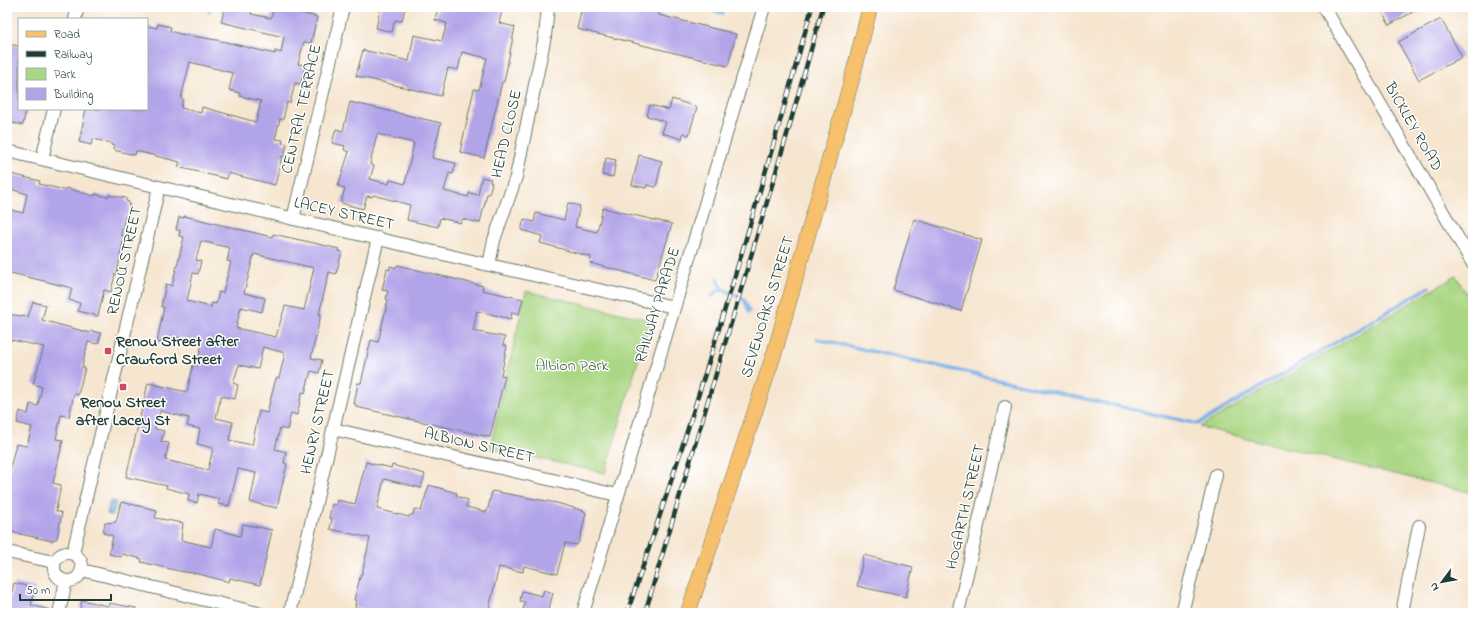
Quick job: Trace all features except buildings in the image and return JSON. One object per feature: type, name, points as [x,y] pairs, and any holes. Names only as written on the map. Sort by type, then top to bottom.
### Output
[{"type":"main road","name":"SEVENOAKS STREET","points":[[688,613],[775,351],[853,75],[870,7]]},
{"type":"street","points":[[75,18],[78,7]]},
{"type":"street","name":"CENTRAL TERRACE","points":[[293,219],[343,7]]},
{"type":"street","name":"RAILWAY PARADE","points":[[583,613],[764,7]]},
{"type":"street","name":"BICKLEY ROAD","points":[[1324,7],[1473,264]]},
{"type":"street","name":"HEAD CLOSE","points":[[488,265],[494,240],[516,176],[545,36],[548,8]]},
{"type":"street","points":[[42,159],[54,110]]},
{"type":"street","name":"LACEY STREET","points":[[7,151],[488,265],[674,307]]},
{"type":"street","name":"RENOU STREET","points":[[73,553],[158,187]]},
{"type":"street","name":"HENRY STREET","points":[[290,613],[378,238]]},
{"type":"street","name":"HOGARTH STREET","points":[[958,613],[1005,407]]},
{"type":"street","name":"ALBION STREET","points":[[333,429],[617,495]]},
{"type":"street","points":[[1182,613],[1216,475]]},
{"type":"street","points":[[1402,613],[1419,526]]},
{"type":"street","points":[[7,552],[54,562]]},
{"type":"street","points":[[66,552],[73,553],[78,557],[82,565],[82,570],[78,577],[71,581],[66,581],[59,578],[54,571],[54,562],[59,555],[66,552]]},
{"type":"street","points":[[82,570],[258,613]]},
{"type":"street","points":[[59,613],[66,581]]},
{"type":"green space","points":[[1456,276],[1473,305],[1473,493],[1200,427]]},
{"type":"green space","name":"Albion Park","points":[[526,291],[650,320],[605,473],[490,448]]},
{"type":"water","points":[[110,501],[116,502],[113,516],[107,514]]},
{"type":"waterway","points":[[209,12],[210,7]]},
{"type":"waterway","points":[[700,7],[723,13]]},
{"type":"waterway","points":[[718,279],[719,284],[724,290],[744,300],[749,312]]},
{"type":"waterway","points":[[817,339],[1198,424],[1429,287]]},
{"type":"waterway","points":[[712,296],[717,291],[723,290]]},
{"type":"railway","points":[[627,613],[701,387],[769,159],[812,7]]},
{"type":"railway","points":[[645,613],[786,138],[823,7]]},
{"type":"place","name":"Renou Street after Crawford Street","points":[[108,351]]},
{"type":"place","name":"Renou Street after Lacey St","points":[[123,387]]}]
